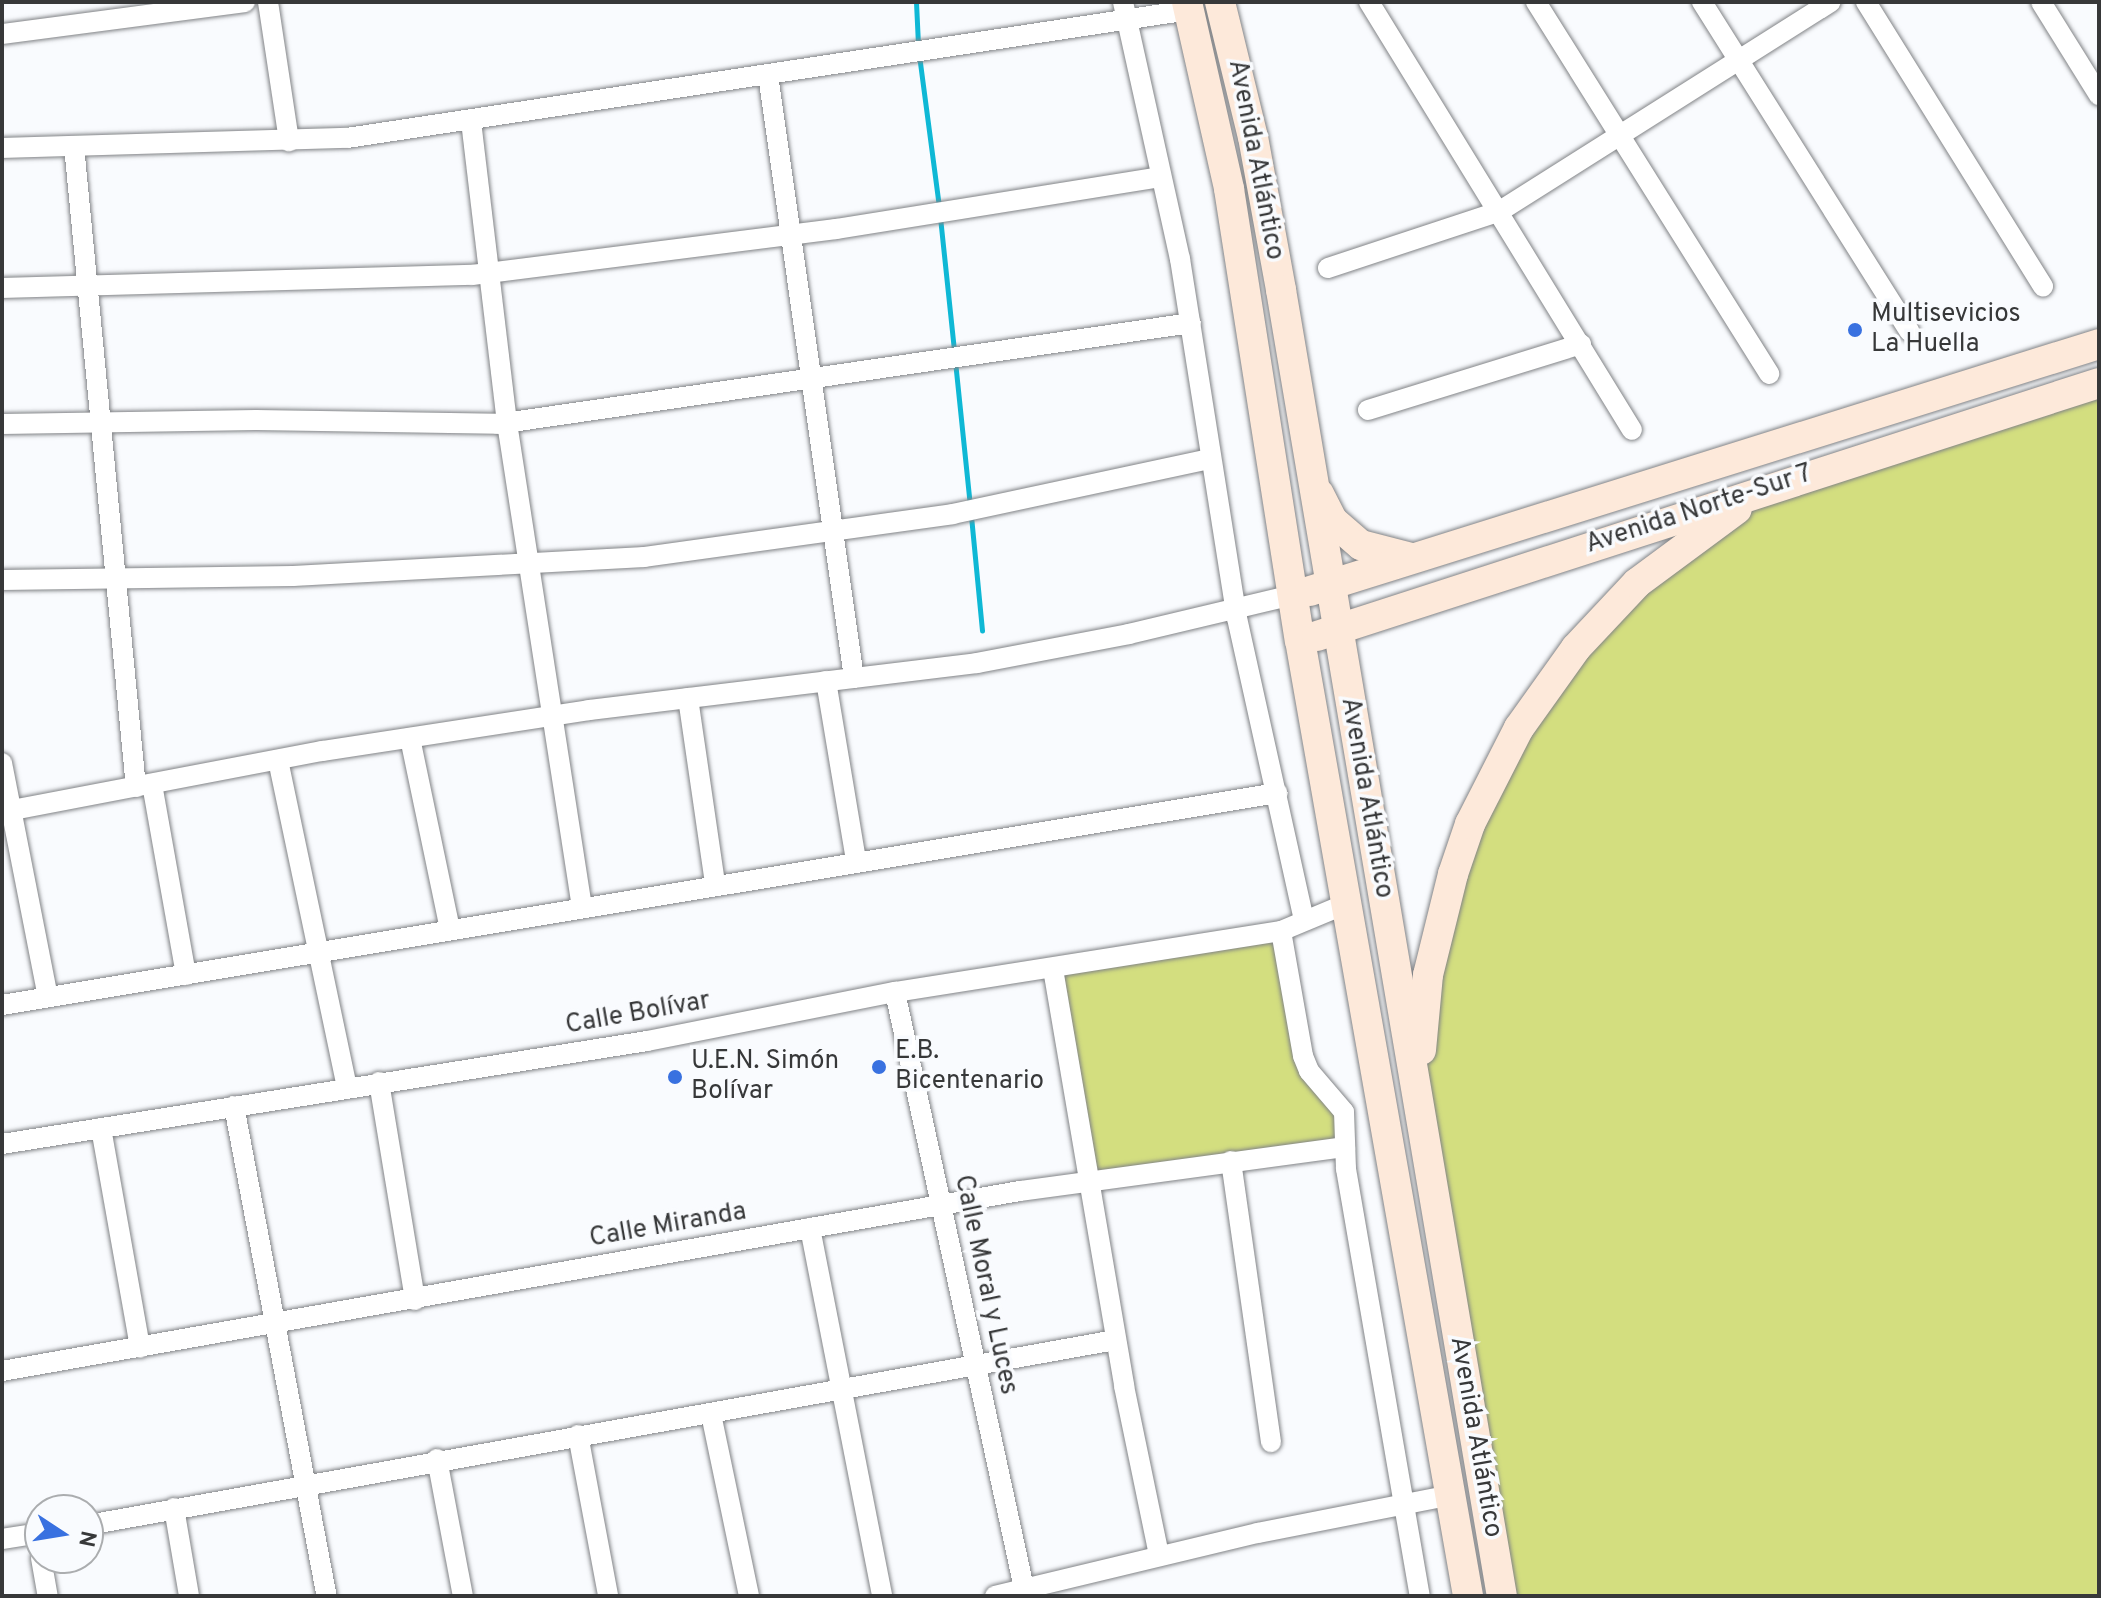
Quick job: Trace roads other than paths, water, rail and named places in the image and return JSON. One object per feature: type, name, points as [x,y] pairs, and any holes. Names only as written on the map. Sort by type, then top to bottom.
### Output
[{"type":"main road","name":"Avenida Atlántico","points":[[1220,2],[1253,137],[1502,1596]]},
{"type":"main road","name":"Avenida Atlántico","points":[[1188,6],[1229,189],[1300,640],[1468,1596]]},
{"type":"main road","name":"Avenida Norte-Sur 7","points":[[1293,595],[2099,344]]},
{"type":"main road","name":"Avenida Norte-Sur 7","points":[[1300,640],[1337,631],[1773,485],[2099,383]]},
{"type":"main road","points":[[1310,474],[1325,508],[1346,534],[1377,553],[1418,558]]},
{"type":"main road","points":[[1422,1124],[1423,1023],[1438,927],[1470,824],[1491,778],[1549,683],[1607,613],[1675,552],[1773,485]]},
{"type":"street","points":[[2,34],[245,2]]},
{"type":"street","points":[[268,2],[289,141]]},
{"type":"street","points":[[1369,2],[1632,430]]},
{"type":"street","points":[[1536,2],[1769,374]]},
{"type":"street","points":[[1702,2],[1909,331]]},
{"type":"street","points":[[1328,268],[1500,211],[1830,2]]},
{"type":"street","points":[[1866,2],[2043,286]]},
{"type":"street","points":[[2041,2],[2099,95]]},
{"type":"street","points":[[2,148],[289,141],[471,121],[768,75],[1125,12],[1188,6]]},
{"type":"street","points":[[1125,12],[1191,323],[1236,610],[1304,920]]},
{"type":"street","points":[[768,75],[854,678]]},
{"type":"street","points":[[471,121],[507,423],[582,907]]},
{"type":"street","points":[[74,146],[112,578],[144,786],[186,975]]},
{"type":"street","points":[[2,288],[488,273],[789,235],[1161,177]]},
{"type":"street","points":[[2,424],[100,421],[507,423],[1191,323]]},
{"type":"street","points":[[1368,410],[1581,344]]},
{"type":"street","points":[[2,580],[528,566],[644,557],[953,514],[1210,459]]},
{"type":"street","points":[[6,811],[278,760],[553,715],[977,663],[1236,610],[1293,595]]},
{"type":"street","points":[[826,681],[856,860]]},
{"type":"street","points":[[688,698],[715,883]]},
{"type":"street","points":[[410,738],[450,929]]},
{"type":"street","points":[[278,760],[347,1087]]},
{"type":"street","points":[[2,763],[6,811],[48,997]]},
{"type":"street","points":[[2,1005],[715,883],[1277,793]]},
{"type":"street","name":"Calle Bolívar","points":[[2,1144],[647,1041],[895,992],[1281,931],[1348,903]]},
{"type":"street","points":[[1281,931],[1303,1056],[1309,1071],[1339,1101],[1420,1596]]},
{"type":"street","points":[[1053,969],[1115,1340],[1159,1555]]},
{"type":"street","name":"Calle Moral y Luces","points":[[895,992],[1024,1588]]},
{"type":"street","points":[[379,1082],[415,1300]]},
{"type":"street","points":[[234,1106],[278,1324],[327,1596]]},
{"type":"street","points":[[101,1128],[140,1348]]},
{"type":"street","name":"Calle Miranda","points":[[3,1365],[140,1348],[1087,1181],[1345,1147]]},
{"type":"street","points":[[1231,1161],[1271,1442]]},
{"type":"street","points":[[810,1228],[882,1596]]},
{"type":"street","points":[[104,1522],[437,1459],[711,1414],[1115,1340]]},
{"type":"street","points":[[711,1414],[749,1596]]},
{"type":"street","points":[[578,1435],[608,1596]]},
{"type":"street","points":[[437,1459],[463,1596]]},
{"type":"street","points":[[995,1596],[1159,1555],[1451,1495]]},
{"type":"street","points":[[174,1508],[189,1596]]},
{"type":"street","points":[[2,1539],[24,1539]]},
{"type":"street","points":[[44,1574],[48,1596]]},
{"type":"waterway","points":[[916,2],[918,45]]},
{"type":"waterway","points":[[919,55],[939,207]]},
{"type":"waterway","points":[[940,217],[954,351]]},
{"type":"waterway","points":[[955,361],[970,506]]},
{"type":"waterway","points":[[971,516],[982,630]]},
{"type":"place","name":"Multisevicios La Huella","points":[[1855,330]]},
{"type":"place","name":"E.B. Bicentenario","points":[[879,1067]]},
{"type":"place","name":"U.E.N. Simón Bolívar","points":[[675,1077]]}]
